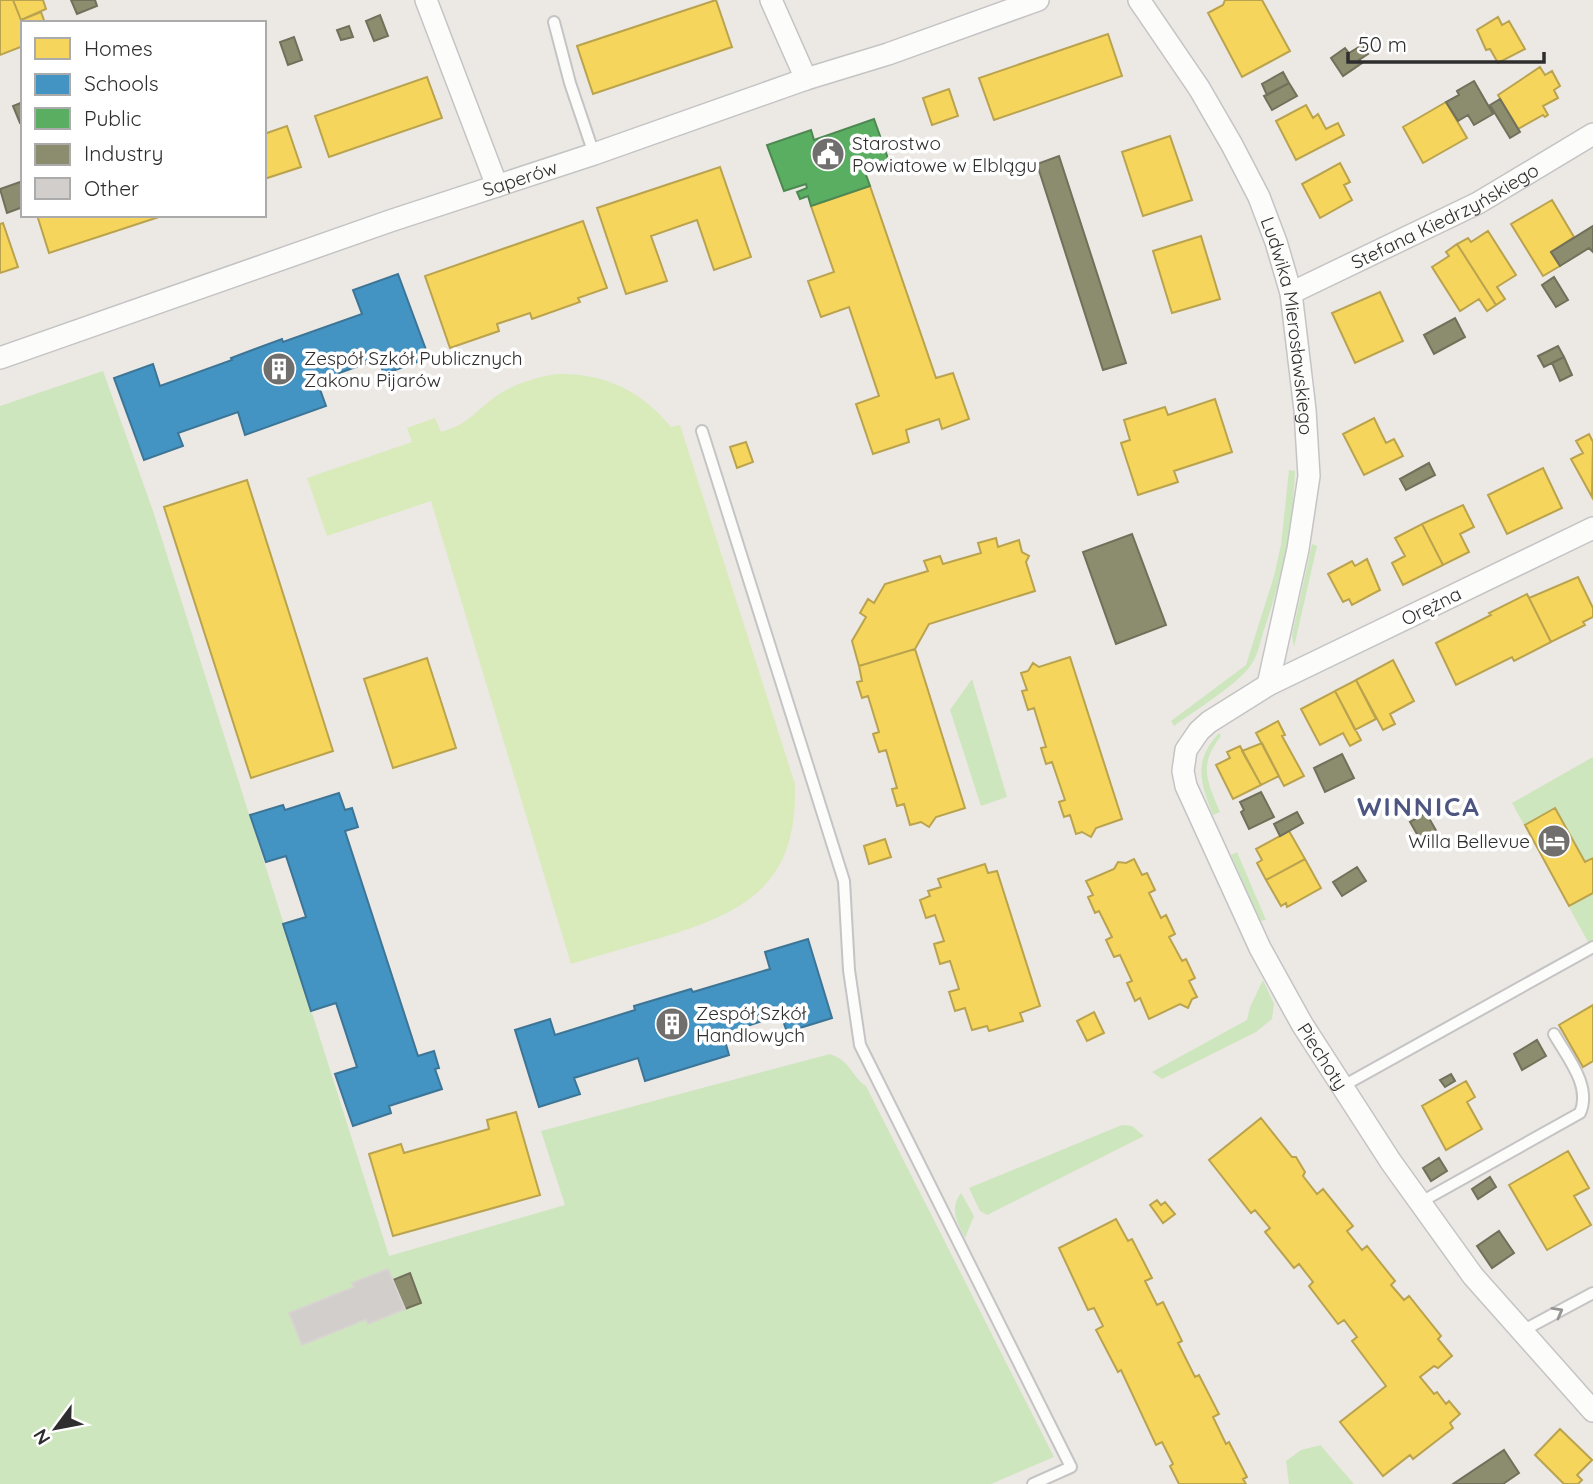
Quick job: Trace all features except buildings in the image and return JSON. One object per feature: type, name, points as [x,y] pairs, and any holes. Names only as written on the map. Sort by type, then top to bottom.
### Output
[{"type":"street","points":[[426,0],[496,186]]},
{"type":"street","points":[[771,0],[806,79]]},
{"type":"street","name":"Saperów","points":[[0,358],[806,79],[888,54],[1038,0]]},
{"type":"street","name":"Ludwika Mierosławskiego","points":[[1139,0],[1199,88],[1233,145],[1259,197],[1292,293],[1306,410],[1309,476],[1298,549],[1268,685]]},
{"type":"street","name":"Stefana Kiedrzyńskiego","points":[[1292,293],[1478,203],[1593,134]]},
{"type":"street","name":"Orężna","points":[[1268,685],[1593,528]]},
{"type":"street","name":"Piechoty","points":[[1268,685],[1199,731],[1186,750],[1182,771],[1186,786],[1260,948],[1302,1024],[1419,1203],[1473,1276],[1593,1411]]},
{"type":"lane","points":[[555,22],[570,83],[594,154]]},
{"type":"lane","points":[[702,431],[844,881],[849,970],[860,1045],[1071,1466],[1033,1484]]},
{"type":"lane","points":[[1343,1086],[1593,947]]},
{"type":"lane","points":[[1419,1203],[1580,1114],[1583,1092],[1577,1074],[1554,1034]]},
{"type":"lane","points":[[1522,1331],[1593,1293]]},
{"type":"green space","points":[[103,371],[153,511],[389,1256],[565,1205],[541,1131],[830,1054],[847,1065],[866,1086],[1054,1457],[991,1484],[0,1484],[0,406]]},
{"type":"green space","points":[[556,374],[590,377],[620,386],[647,403],[671,427],[680,425],[795,784],[794,818],[787,847],[777,870],[761,889],[742,904],[691,928],[571,964],[431,501],[327,536],[307,478],[412,442],[407,428],[435,418],[441,432],[451,429],[509,388]]},
{"type":"green space","points":[[1289,470],[1295,471],[1286,552],[1255,657],[1236,681],[1174,726],[1171,721],[1246,665],[1281,545]]},
{"type":"green space","points":[[1312,544],[1317,546],[1294,647],[1292,635]]},
{"type":"green space","points":[[972,679],[1007,797],[981,806],[950,710]]},
{"type":"green space","points":[[1219,733],[1221,736],[1209,756],[1207,765],[1209,782],[1220,812],[1213,815],[1201,772],[1205,753]]},
{"type":"green space","points":[[1593,757],[1593,951],[1512,803]]},
{"type":"green space","points":[[1237,852],[1266,920],[1260,921],[1231,855]]},
{"type":"green space","points":[[1263,980],[1274,1004],[1272,1019],[1256,1032],[1162,1079],[1152,1072],[1247,1020]]},
{"type":"green space","points":[[1122,1125],[1132,1126],[1144,1136],[987,1215],[980,1211],[969,1188]]},
{"type":"green space","points":[[961,1193],[974,1216],[965,1238],[955,1210]]},
{"type":"green space","points":[[1321,1445],[1354,1484],[1289,1484],[1286,1461],[1301,1450]]},
{"type":"place","name":"Starostwo Powiatowe w Elblągu","points":[[828,154]]},
{"type":"place","name":"Zespół Szkół Publicznych Zakonu Pijarów","points":[[279,369]]},
{"type":"place","name":"Willa Bellevue","points":[[1554,841]]},
{"type":"place","name":"Zespół Szkół Handlowych","points":[[672,1024]]},
{"type":"district","name":"WINNICA","points":[[1419,806]]}]
